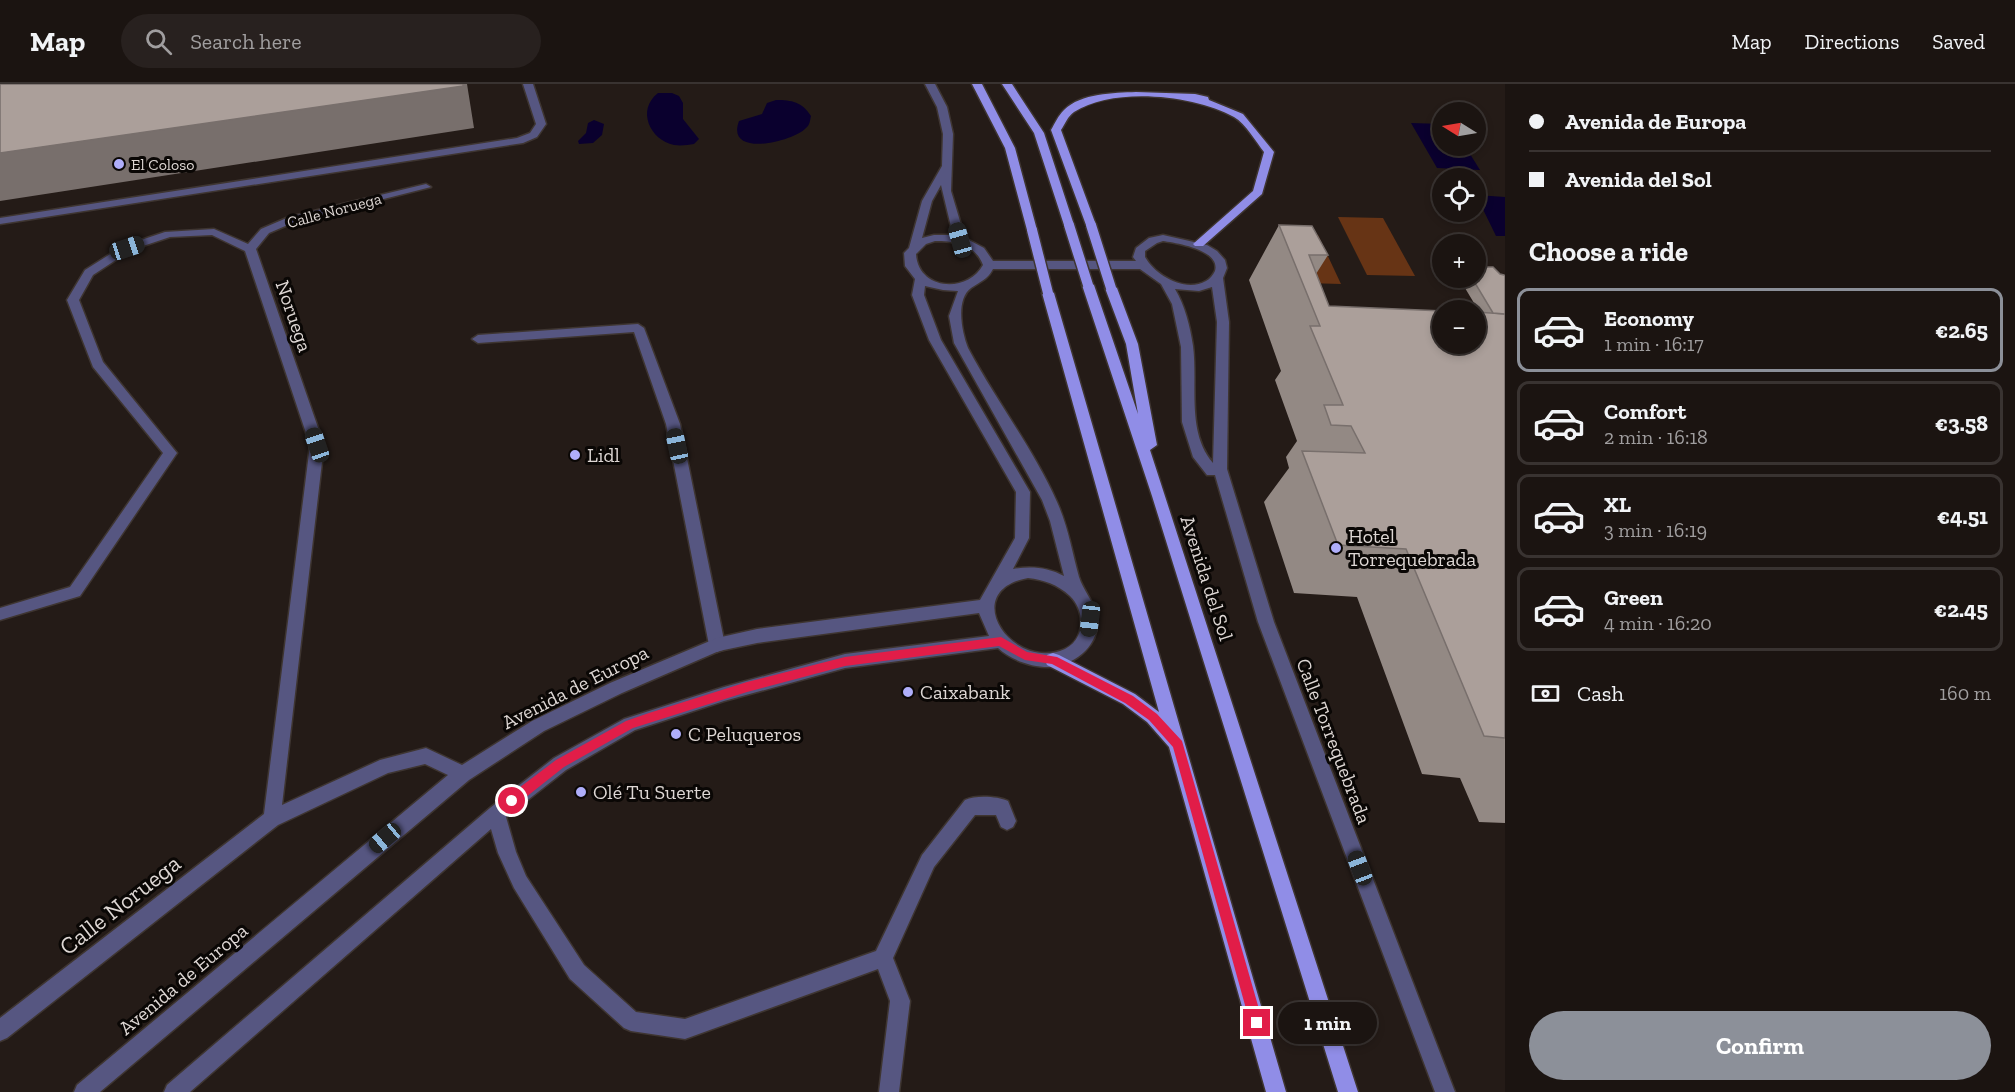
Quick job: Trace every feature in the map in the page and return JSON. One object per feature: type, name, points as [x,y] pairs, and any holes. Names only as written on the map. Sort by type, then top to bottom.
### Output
[{"type":"main road","points":[[977,84],[1010,148],[1048,293],[1276,1092]]},
{"type":"main road","name":"Avenida del Sol","points":[[1007,84],[1039,132],[1159,496],[1348,1092]]},
{"type":"main road","points":[[1150,84],[1205,99],[1240,116],[1269,152],[1258,192],[1199,244]]},
{"type":"main road","points":[[1159,496],[1132,344],[1056,130],[1069,111],[1093,101],[1124,93],[1205,99]]},
{"type":"main road","points":[[1053,660],[1129,699],[1153,717],[1178,745]]},
{"type":"street","points":[[0,221],[519,141],[534,135],[540,124],[528,84]]},
{"type":"street","points":[[930,84],[942,107],[948,134],[946,191],[960,240]]},
{"type":"street","points":[[914,247],[934,238],[960,240],[981,250],[989,265],[983,278],[966,286],[942,286],[921,278],[910,266],[908,259],[914,247],[927,201],[948,163]]},
{"type":"street","name":"Calle Noruega","points":[[250,249],[265,231],[293,219],[426,187]]},
{"type":"street","points":[[0,614],[75,592],[170,453],[97,364],[73,300],[89,273],[127,248],[169,234],[214,232],[250,249]]},
{"type":"street","points":[[1175,238],[1199,244],[1216,257],[1220,272],[1217,278],[1202,286],[1178,286],[1166,283],[1147,272],[1139,257],[1140,250],[1153,240],[1175,238]]},
{"type":"street","name":"Noruega","points":[[250,249],[317,445],[272,819]]},
{"type":"street","points":[[989,265],[1142,265]]},
{"type":"street","points":[[921,278],[918,295],[935,340],[1023,492],[1022,538],[999,581],[988,596],[986,606],[989,624],[1001,641],[1025,656],[1053,660],[1069,655],[1082,646],[1089,634],[1090,619],[1086,605],[1076,592],[1062,581],[1046,574],[1028,572],[999,581]]},
{"type":"street","name":"Calle Torrequebrada","points":[[1217,278],[1224,322],[1220,382],[1220,469],[1266,622],[1445,1092]]},
{"type":"street","points":[[1166,283],[1178,304],[1187,347],[1190,422],[1200,457],[1212,471],[1220,469]]},
{"type":"street","points":[[966,286],[954,307],[958,339],[1050,503],[1076,592]]},
{"type":"street","points":[[478,339],[638,328],[673,424],[717,645]]},
{"type":"street","name":"Avenida de Europa","points":[[84,1092],[463,774],[538,726],[616,688],[717,645],[767,634],[986,606]]},
{"type":"street","points":[[174,1092],[496,814],[560,764],[630,724],[724,694],[845,661],[1001,641]]},
{"type":"street","points":[[272,819],[386,766],[426,756],[463,774]]},
{"type":"street","points":[[889,1092],[900,1001],[884,958],[928,861],[971,807],[1002,807],[1007,821]]},
{"type":"street","points":[[496,814],[507,853],[520,882],[577,972],[631,1021],[685,1029],[884,958]]},
{"type":"street","name":"Calle Noruega","points":[[0,1031],[272,819]]},
{"type":"shaded area","points":[[658,93],[672,93],[679,96],[683,103],[683,119],[699,139],[694,144],[674,145],[658,137],[653,131],[647,116],[648,108],[651,100]]},
{"type":"shaded area","points":[[776,100],[792,101],[804,108],[811,116],[807,127],[799,133],[775,142],[762,144],[742,140],[737,132],[739,121],[762,114],[767,103]]},
{"type":"shaded area","points":[[594,120],[604,124],[602,135],[593,143],[579,144],[578,141],[586,133],[588,123]]},
{"type":"shaded area","points":[[1411,123],[1432,124],[1432,156],[1471,156],[1479,168],[1437,168]]},
{"type":"shaded area","points":[[1486,196],[1505,197],[1505,236],[1496,236],[1486,216]]},
{"type":"shaded area","points":[[1338,217],[1383,218],[1415,276],[1367,275]]},
{"type":"shaded area","points":[[1284,233],[1318,235],[1341,284],[1306,283]]},
{"type":"building","points":[[0,84],[463,84],[463,86],[0,153]]},
{"type":"building","points":[[1279,225],[1312,226],[1328,255],[1309,255],[1329,306],[1432,311],[1432,354],[1486,354],[1486,313],[1505,314],[1505,738],[1484,736],[1406,549],[1338,545],[1302,451],[1365,453],[1351,426],[1331,425],[1324,405],[1343,405],[1310,326],[1320,326]]},
{"type":"building","points":[[1486,267],[1493,267],[1505,276],[1505,314],[1493,313],[1478,288],[1486,288]]},
{"type":"place","name":"El Coloso","points":[[119,164]]},
{"type":"place","name":"Lidl","points":[[575,455]]},
{"type":"place","name":"Hotel Torrequebrada","points":[[1336,548]]},
{"type":"place","name":"Caixabank","points":[[908,692]]},
{"type":"place","name":"C Peluqueros","points":[[676,734]]},
{"type":"place","name":"Olé Tu Suerte","points":[[581,792]]},
{"type":"route","points":[[512,801],[560,764],[630,724],[747,687],[845,661],[1001,641],[1012,650],[1025,656],[1039,660],[1053,660],[1129,699],[1153,717],[1178,745],[1257,1023]]}]
